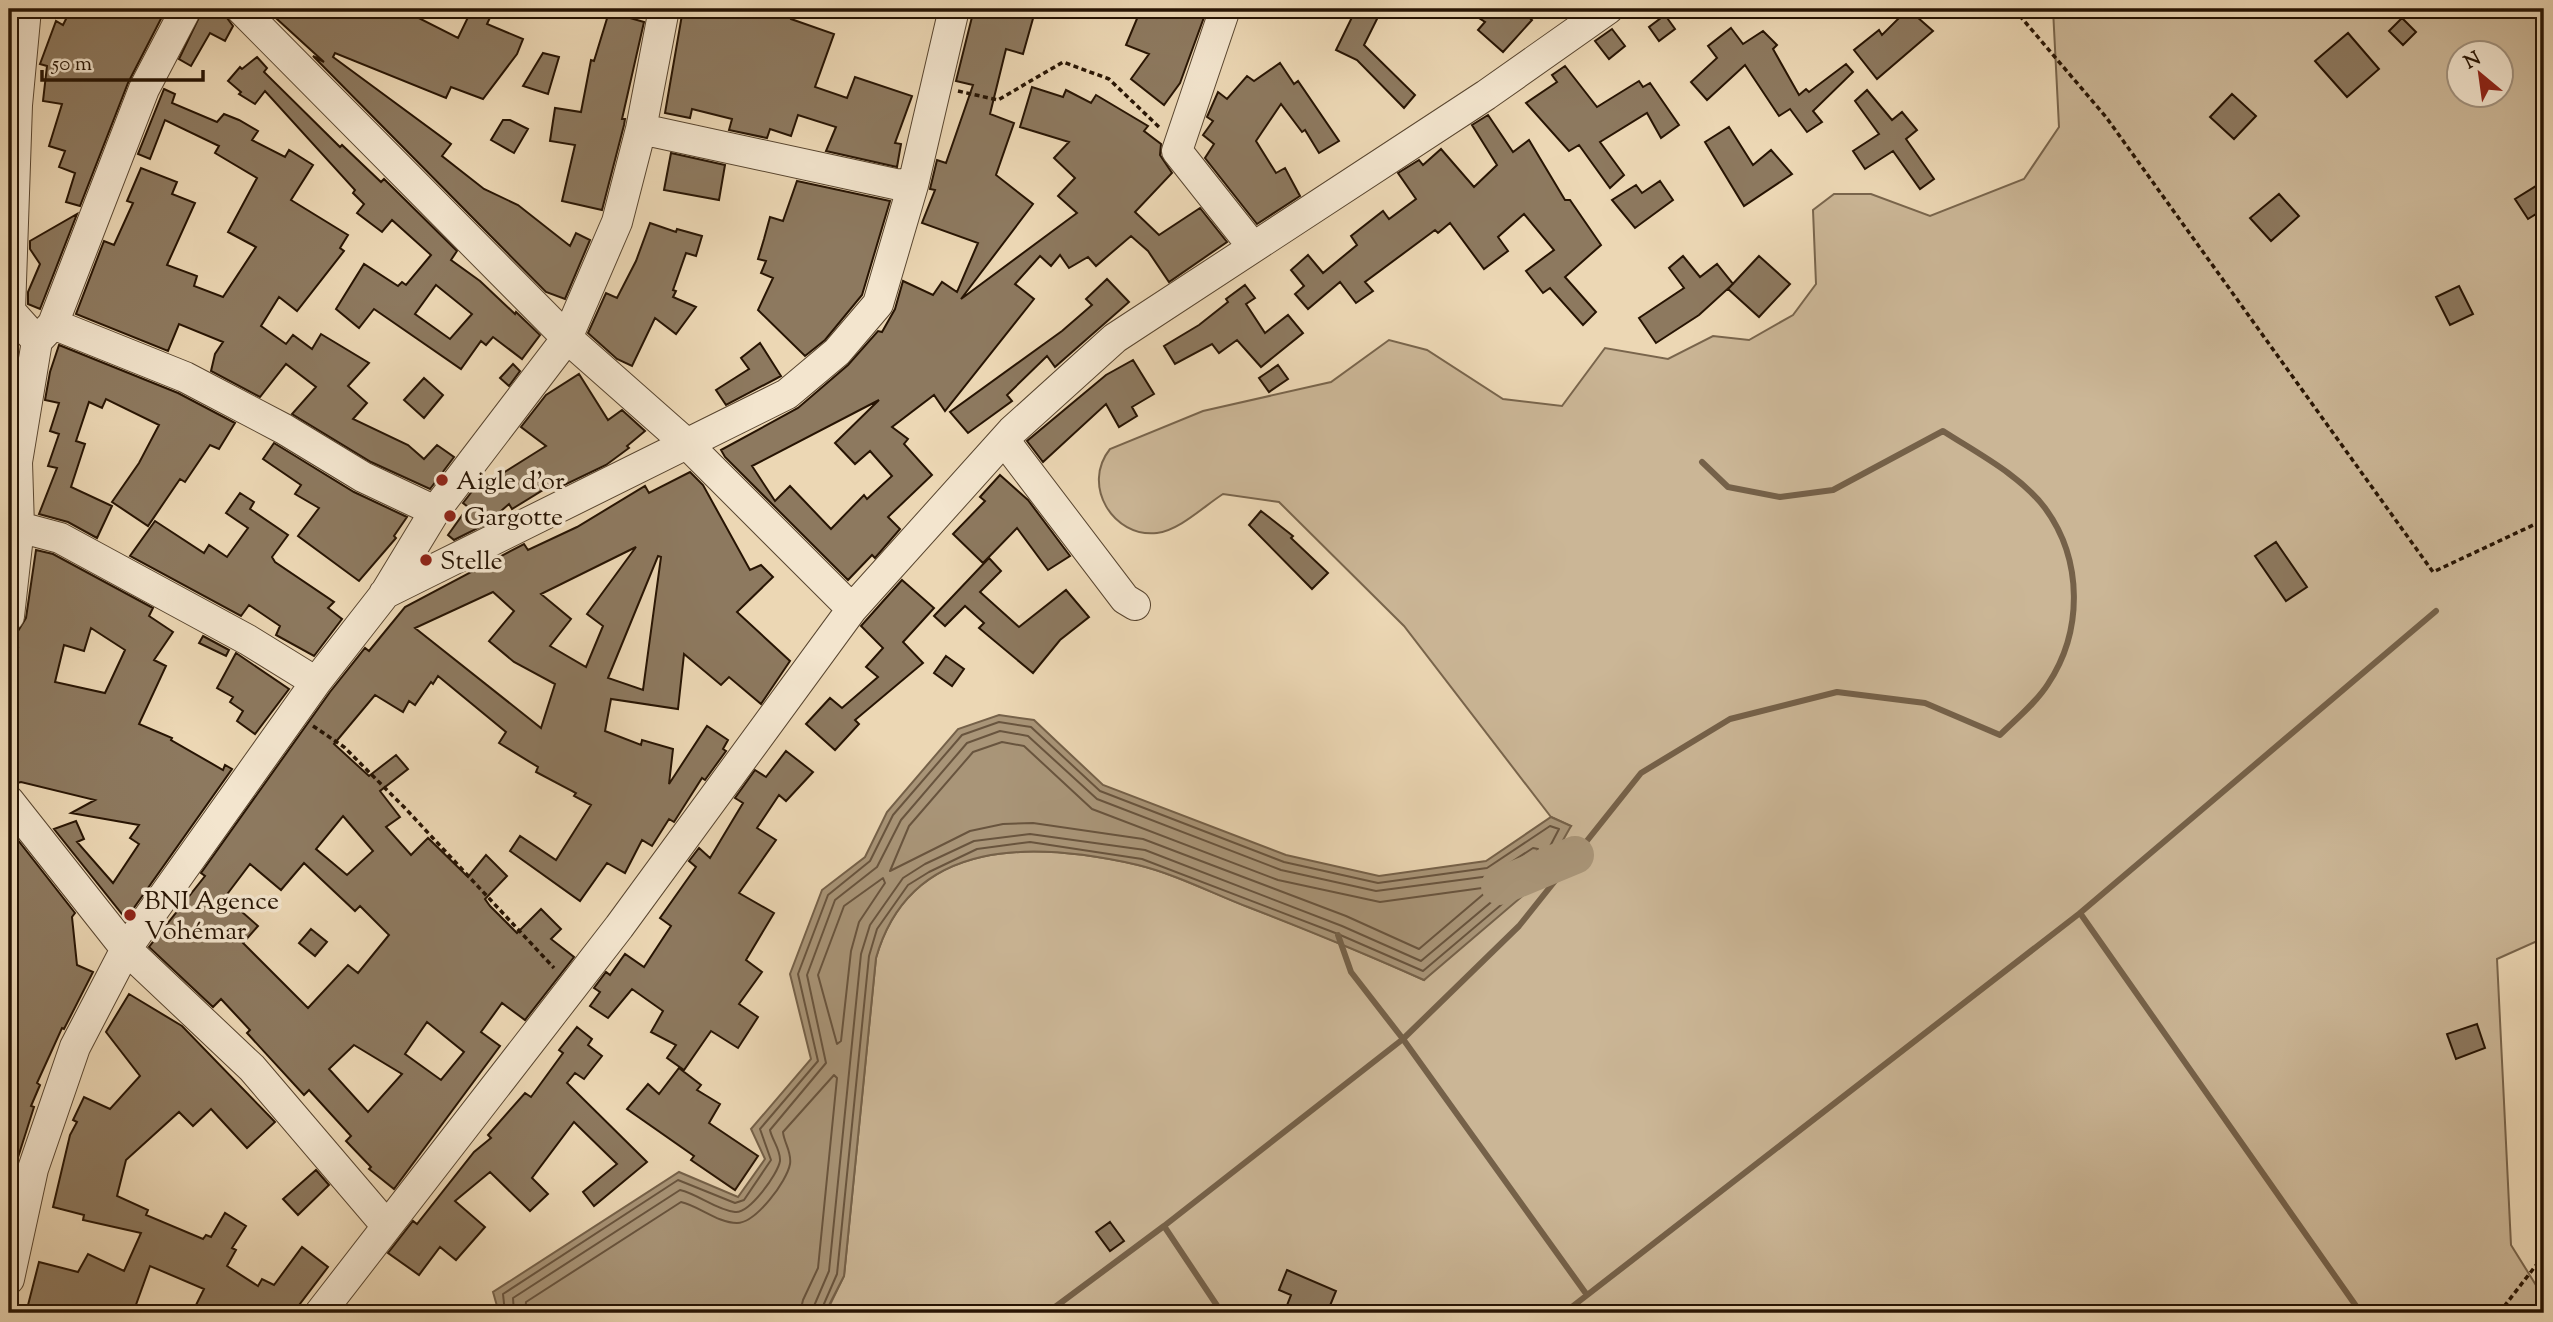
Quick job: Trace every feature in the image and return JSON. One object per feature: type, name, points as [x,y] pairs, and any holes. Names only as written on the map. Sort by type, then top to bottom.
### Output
[{"type":"street","points":[[26,9],[17,106],[10,311],[45,333],[186,377],[284,429],[363,477],[435,511]]},
{"type":"street","points":[[9,616],[19,527],[18,462],[45,333],[144,89],[186,9]]},
{"type":"street","points":[[241,9],[567,338],[687,444],[852,609]]},
{"type":"street","points":[[9,1279],[33,1169],[71,1059],[126,949],[316,682],[384,595],[435,511],[567,338],[617,222],[641,129],[664,9]]},
{"type":"street","points":[[384,595],[786,394],[837,352],[877,304],[912,185],[954,9]]},
{"type":"street","points":[[1226,9],[1177,151],[1253,247]]},
{"type":"street","points":[[320,1313],[573,987],[852,609],[1004,440],[1115,338],[1486,95],[1608,9]]},
{"type":"street","points":[[641,129],[895,184],[912,185]]},
{"type":"street","points":[[1004,440],[1125,599],[1135,605]]},
{"type":"street","points":[[19,527],[61,538],[248,640],[316,682]]},
{"type":"street","points":[[9,801],[126,949],[252,1068],[386,1225]]},
{"type":"path","points":[[2014,9],[2106,117],[2433,572],[2544,520]]},
{"type":"path","points":[[936,86],[998,100],[1063,62],[1108,79],[1158,127],[1177,151]]},
{"type":"path","points":[[294,713],[344,747],[573,987]]},
{"type":"path","points":[[2499,1313],[2544,1255]]},
{"type":"shaded area","points":[[2053,9],[2544,9],[2544,938],[2497,959],[2511,1245],[2544,1298],[2544,1313],[826,1313],[844,1276],[876,958],[893,918],[918,888],[948,868],[982,857],[1020,852],[1099,857],[1138,865],[1180,879],[1424,980],[1571,826],[1551,817],[1404,626],[1279,502],[1223,494],[1192,517],[1166,531],[1141,532],[1127,527],[1115,518],[1101,493],[1099,478],[1102,463],[1110,449],[1203,411],[1331,382],[1389,340],[1427,350],[1503,399],[1562,406],[1605,348],[1668,359],[1713,336],[1749,340],[1793,315],[1816,284],[1813,210],[1834,194],[1871,194],[1930,216],[2024,179],[2059,127]]},
{"type":"water","points":[[999,715],[1034,720],[1103,785],[1286,855],[1379,876],[1486,861],[1551,817],[1571,826],[1540,881],[1424,980],[1180,879],[1138,865],[1099,857],[1020,852],[982,857],[948,868],[917,888],[893,918],[876,958],[844,1276],[825,1313],[499,1313],[493,1292],[679,1172],[738,1197],[765,1159],[751,1129],[811,1059],[790,974],[822,890],[865,857],[887,812],[958,729]]},
{"type":"building","points":[[71,9],[166,9],[128,83],[80,206],[66,202],[75,173],[59,167],[65,151],[49,146],[62,104],[43,101],[47,66],[40,64],[56,21],[63,25]]},
{"type":"building","points":[[203,9],[214,9],[224,14],[233,26],[225,41],[210,33],[191,66],[179,59]]},
{"type":"building","points":[[266,9],[401,9],[458,38],[472,9],[494,9],[487,24],[523,39],[517,54],[483,99],[451,87],[446,98],[335,53],[333,57],[451,144],[442,156],[484,189],[518,205],[570,246],[576,233],[590,240],[565,299],[546,292],[313,56],[324,62]]},
{"type":"building","points":[[683,9],[793,9],[791,19],[834,34],[815,87],[847,98],[855,77],[912,96],[895,143],[901,144],[897,167],[826,151],[836,127],[798,115],[791,136],[770,129],[767,138],[729,130],[732,119],[692,109],[690,118],[665,113]]},
{"type":"building","points":[[974,9],[1011,9],[1034,15],[1023,54],[1006,49],[990,114],[1014,123],[996,175],[1033,204],[961,299],[1077,213],[1058,196],[1075,178],[1054,158],[1069,142],[1020,127],[1032,87],[1063,97],[1066,90],[1091,103],[1096,95],[1148,126],[1144,131],[1161,144],[1160,155],[1172,173],[1135,212],[1159,235],[1200,208],[1227,242],[1169,282],[1148,251],[1131,236],[1096,266],[1088,257],[1069,268],[1060,255],[1051,266],[1040,256],[1015,284],[1034,299],[945,411],[934,395],[892,427],[908,439],[904,444],[932,475],[888,517],[900,529],[875,558],[872,555],[848,580],[721,450],[798,408],[848,365],[878,331],[882,332],[895,309],[903,281],[933,295],[942,282],[957,292],[978,243],[922,223],[935,190],[930,189],[937,160],[946,163],[973,85],[956,81]],"holes":[[[879,400],[835,443],[855,464],[870,451],[892,476],[867,499],[864,495],[831,529],[790,486],[775,501],[752,466]]]},
{"type":"building","points":[[1141,9],[1207,9],[1180,83],[1164,105],[1131,79],[1149,54],[1126,45]]},
{"type":"building","points":[[1356,9],[1382,9],[1364,45],[1415,95],[1404,108],[1357,60],[1336,50]]},
{"type":"building","points":[[1465,9],[1519,9],[1532,20],[1503,52],[1478,30],[1485,22]]},
{"type":"building","points":[[1908,9],[1933,31],[1877,79],[1854,50],[1879,30],[1882,35]]},
{"type":"building","points":[[609,12],[644,22],[622,119],[625,119],[624,125],[602,210],[562,201],[575,145],[550,141],[555,108],[581,112],[591,60],[594,61]]},
{"type":"building","points":[[1665,15],[1675,29],[1659,41],[1649,27]]},
{"type":"building","points":[[2402,18],[2416,32],[2403,45],[2389,31]]},
{"type":"building","points":[[1731,28],[1743,44],[1763,31],[1777,45],[1773,49],[1799,95],[1806,89],[1809,92],[1846,64],[1853,72],[1813,111],[1822,122],[1807,132],[1790,109],[1779,116],[1745,65],[1707,100],[1691,82],[1717,58],[1708,46]]},
{"type":"building","points":[[1612,29],[1625,46],[1609,59],[1595,41]]},
{"type":"building","points":[[2348,33],[2379,69],[2347,97],[2315,61]]},
{"type":"building","points":[[543,53],[559,57],[548,94],[523,86]]},
{"type":"building","points":[[257,57],[267,68],[264,72],[340,147],[342,145],[381,182],[384,179],[457,251],[451,260],[480,281],[540,335],[522,359],[493,337],[486,345],[481,341],[461,369],[374,309],[359,328],[336,309],[364,264],[398,286],[402,282],[406,285],[431,255],[392,220],[382,232],[357,213],[364,204],[353,193],[355,190],[265,91],[255,104],[239,94],[241,92],[228,81],[240,67],[242,69]],"holes":[[[436,285],[472,314],[450,339],[415,314]]]},
{"type":"building","points":[[1280,63],[1294,84],[1298,81],[1339,141],[1319,153],[1305,130],[1302,132],[1281,104],[1256,141],[1276,173],[1285,168],[1300,196],[1257,224],[1205,158],[1214,144],[1203,135],[1213,121],[1207,117],[1218,92],[1227,99],[1247,76],[1254,81]]},
{"type":"building","points":[[1565,66],[1597,107],[1639,81],[1643,87],[1650,83],[1679,125],[1661,138],[1647,113],[1600,142],[1624,175],[1610,188],[1579,145],[1569,151],[1526,103],[1557,82],[1552,75]]},
{"type":"building","points":[[164,89],[175,94],[172,103],[217,122],[224,114],[239,120],[258,131],[252,140],[285,157],[289,150],[313,165],[291,200],[348,235],[340,248],[344,251],[297,311],[279,297],[261,326],[286,344],[293,335],[312,349],[321,334],[369,363],[348,386],[367,403],[353,419],[408,445],[424,459],[437,445],[454,457],[430,489],[371,462],[292,414],[316,387],[286,364],[260,397],[211,371],[215,354],[223,342],[179,324],[168,351],[76,314],[104,241],[114,245],[133,203],[127,201],[141,168],[177,182],[172,194],[195,203],[167,265],[197,276],[194,286],[223,297],[256,247],[228,232],[257,178],[215,153],[219,146],[165,120],[150,159],[138,154]]},
{"type":"building","points":[[1867,90],[1892,120],[1902,112],[1917,130],[1906,139],[1934,179],[1920,189],[1893,151],[1865,169],[1853,151],[1879,134],[1855,101]]},
{"type":"building","points":[[2232,94],[2256,116],[2234,139],[2210,117]]},
{"type":"building","points":[[1488,115],[1513,152],[1529,140],[1565,200],[1570,200],[1601,245],[1565,277],[1596,312],[1583,325],[1550,288],[1543,293],[1526,271],[1554,250],[1524,214],[1498,237],[1508,251],[1484,269],[1450,223],[1438,233],[1435,230],[1365,282],[1373,291],[1356,303],[1340,282],[1308,309],[1295,294],[1304,286],[1291,270],[1308,255],[1323,273],[1357,245],[1351,236],[1383,211],[1389,219],[1416,199],[1398,173],[1419,160],[1423,165],[1441,149],[1474,187],[1497,165],[1472,125]]},
{"type":"building","points":[[503,120],[510,120],[528,129],[514,153],[491,140]]},
{"type":"building","points":[[1729,127],[1753,165],[1771,150],[1792,174],[1744,206],[1705,142]]},
{"type":"building","points":[[671,153],[725,165],[719,200],[664,190]]},
{"type":"building","points":[[797,181],[890,201],[862,295],[825,340],[805,356],[758,310],[773,278],[761,273],[766,261],[758,259],[770,217],[783,221]]},
{"type":"building","points":[[1660,181],[1673,200],[1635,228],[1612,200],[1636,185],[1642,193]]},
{"type":"building","points":[[2544,181],[2544,209],[2528,219],[2515,199]]},
{"type":"building","points":[[2279,194],[2299,216],[2271,241],[2250,218]]},
{"type":"building","points":[[77,214],[40,309],[28,304],[28,292],[40,264],[30,249],[30,241]]},
{"type":"building","points":[[650,223],[676,232],[677,229],[702,236],[696,256],[686,253],[673,290],[676,291],[673,297],[696,307],[676,334],[655,318],[632,366],[617,359],[588,333],[606,293],[617,298],[636,261]]},
{"type":"building","points":[[1683,256],[1700,277],[1717,264],[1733,284],[1699,315],[1656,343],[1639,318],[1684,288],[1669,268]]},
{"type":"building","points":[[1759,256],[1790,284],[1759,317],[1728,289]]},
{"type":"building","points":[[1107,279],[1129,302],[1055,367],[1047,356],[1007,395],[1012,401],[968,433],[950,412],[1062,331],[1092,305],[1086,299]]},
{"type":"building","points":[[1245,285],[1255,298],[1246,304],[1265,333],[1288,315],[1303,333],[1261,367],[1237,340],[1219,353],[1212,344],[1175,364],[1164,346],[1199,325]]},
{"type":"building","points":[[2459,286],[2473,314],[2450,325],[2436,297]]},
{"type":"building","points":[[760,343],[781,376],[726,405],[716,390],[749,369],[741,358]]},
{"type":"building","points":[[59,345],[178,393],[235,423],[219,449],[210,445],[185,482],[180,479],[148,526],[112,502],[139,463],[159,425],[106,399],[102,408],[89,402],[76,441],[85,444],[71,487],[112,506],[97,538],[68,522],[39,514],[57,468],[48,466],[59,434],[50,431],[59,403],[45,400]]},
{"type":"building","points":[[1133,360],[1154,394],[1132,407],[1137,416],[1119,427],[1106,404],[1043,462],[1027,441],[1106,375]]},
{"type":"building","points":[[513,364],[520,371],[509,386],[500,378]]},
{"type":"building","points":[[1278,365],[1288,379],[1269,392],[1259,378]]},
{"type":"building","points":[[579,374],[608,420],[622,410],[645,431],[627,446],[629,448],[606,465],[556,489],[553,484],[512,509],[509,504],[486,524],[454,540],[448,535],[468,507],[463,503],[480,481],[484,485],[546,446],[521,427],[546,395]]},
{"type":"building","points":[[424,378],[443,395],[424,418],[404,400]]},
{"type":"building","points":[[274,443],[354,492],[407,517],[394,536],[396,538],[359,581],[298,536],[319,508],[295,494],[301,485],[263,459]]},
{"type":"building","points":[[690,472],[703,485],[750,570],[761,565],[773,577],[737,612],[790,661],[761,704],[729,677],[721,685],[684,654],[678,709],[611,699],[605,731],[641,745],[642,740],[673,749],[669,784],[707,726],[728,740],[723,749],[726,751],[705,780],[702,778],[674,822],[669,819],[652,846],[642,840],[625,873],[607,863],[580,901],[510,851],[520,836],[556,860],[591,805],[574,796],[576,793],[536,772],[538,767],[499,743],[506,732],[438,676],[415,705],[409,701],[403,712],[375,695],[334,744],[369,776],[396,755],[408,769],[380,791],[400,817],[386,827],[411,855],[428,838],[468,877],[486,855],[507,876],[485,899],[490,906],[517,933],[541,909],[561,929],[551,939],[574,957],[525,1020],[502,1003],[481,1032],[500,1046],[394,1189],[369,1169],[371,1167],[346,1141],[351,1136],[309,1090],[304,1095],[247,1033],[250,1030],[221,999],[213,1007],[149,947],[205,876],[201,873],[330,692],[365,648],[369,651],[405,607],[524,544],[528,550],[577,527],[645,486],[649,493]],"holes":[[[636,547],[587,614],[603,626],[586,667],[550,646],[571,619],[541,594]],[[658,556],[661,557],[643,690],[608,678]],[[493,592],[514,611],[489,641],[514,662],[555,684],[541,728],[415,628]],[[343,816],[373,851],[347,875],[316,849]],[[304,863],[355,911],[360,906],[389,935],[358,973],[348,965],[308,1008],[243,943],[258,926],[225,897],[250,864],[281,890]],[[427,1022],[464,1052],[441,1080],[405,1054]],[[354,1045],[402,1074],[368,1112],[329,1069]]]},
{"type":"building","points":[[1000,475],[1028,500],[1070,556],[1048,570],[1017,528],[983,563],[953,534],[985,501],[980,497]]},
{"type":"building","points":[[240,493],[254,502],[250,509],[288,535],[272,557],[275,562],[334,602],[328,608],[342,619],[314,656],[276,635],[280,626],[249,605],[241,616],[130,556],[155,521],[204,553],[209,545],[227,557],[248,528],[226,513]]},
{"type":"building","points":[[1261,511],[1293,536],[1291,538],[1328,573],[1312,589],[1249,525]]},
{"type":"building","points":[[2276,542],[2307,587],[2286,601],[2255,556]]},
{"type":"building","points":[[36,550],[53,554],[153,608],[149,616],[173,632],[154,660],[166,666],[139,724],[172,738],[171,740],[223,770],[225,765],[232,769],[126,919],[54,829],[76,821],[84,839],[77,842],[113,883],[139,844],[130,838],[139,825],[71,813],[95,800],[21,782],[13,784],[9,772],[9,717],[16,688],[9,687],[9,683],[18,648],[14,647],[18,631],[26,618]],"holes":[[[91,628],[125,650],[105,693],[55,682],[64,645],[84,651]]]},
{"type":"building","points":[[989,558],[1001,571],[980,592],[1019,627],[1066,590],[1089,617],[1060,640],[1033,673],[979,628],[984,623],[965,606],[945,626],[934,616]]},
{"type":"building","points":[[902,580],[934,608],[903,642],[923,663],[855,720],[859,724],[835,750],[806,724],[830,698],[842,708],[878,677],[866,667],[883,648],[861,626]]},
{"type":"building","points":[[203,636],[229,650],[226,656],[199,643]]},
{"type":"building","points":[[236,653],[289,689],[255,734],[237,721],[243,711],[230,702],[233,697],[217,688]]},
{"type":"building","points":[[946,656],[964,669],[952,686],[934,673]]},
{"type":"building","points":[[786,751],[813,772],[786,801],[779,795],[757,828],[776,840],[739,893],[774,913],[746,960],[762,972],[739,1004],[758,1017],[738,1048],[711,1031],[684,1070],[667,1058],[676,1045],[651,1032],[663,1011],[632,989],[608,1018],[590,1006],[600,992],[594,988],[606,972],[610,975],[625,954],[644,967],[671,926],[660,918],[696,867],[689,861],[699,848],[710,858],[743,803],[735,798],[755,770],[766,777]]},
{"type":"building","points":[[10,830],[75,913],[72,917],[77,965],[93,972],[64,1029],[62,1028],[37,1083],[40,1085],[31,1106],[34,1107],[13,1173],[9,1172]]},
{"type":"building","points":[[311,929],[327,942],[315,956],[299,943]]},
{"type":"building","points":[[129,994],[182,1026],[275,1122],[247,1148],[211,1109],[193,1126],[179,1112],[126,1160],[117,1196],[148,1210],[146,1215],[203,1239],[206,1235],[211,1237],[225,1213],[246,1226],[232,1248],[236,1250],[227,1266],[258,1286],[262,1279],[274,1285],[302,1247],[328,1267],[293,1313],[192,1313],[204,1289],[150,1266],[133,1313],[26,1313],[39,1262],[78,1272],[88,1254],[124,1271],[141,1233],[83,1220],[84,1215],[53,1207],[70,1135],[77,1122],[73,1120],[84,1097],[110,1109],[140,1076],[106,1032]]},
{"type":"building","points":[[2477,1024],[2485,1048],[2456,1059],[2447,1034]]},
{"type":"building","points":[[577,1027],[592,1039],[588,1045],[602,1056],[584,1079],[575,1073],[567,1083],[647,1162],[594,1206],[583,1192],[617,1164],[574,1122],[532,1178],[548,1194],[530,1211],[490,1172],[455,1201],[485,1227],[456,1260],[440,1247],[419,1275],[388,1253],[413,1221],[417,1224],[474,1152],[491,1138],[488,1135],[525,1093],[531,1097],[563,1053],[559,1050]]},
{"type":"building","points":[[679,1068],[701,1085],[697,1090],[720,1104],[709,1123],[758,1156],[735,1190],[691,1160],[694,1156],[627,1109],[648,1084],[659,1094]]},
{"type":"building","points":[[316,1170],[329,1185],[298,1215],[283,1199]]},
{"type":"building","points":[[1110,1222],[1124,1241],[1110,1251],[1096,1232]]},
{"type":"building","points":[[1287,1270],[1336,1291],[1327,1313],[1284,1313],[1291,1295],[1279,1290]]},
{"type":"waterway","points":[[1164,1226],[1403,1039],[1519,926],[1641,773],[1730,719],[1837,692],[1925,703],[2000,735],[2048,684],[2068,641],[2072,619],[2074,596],[2066,550],[2057,528],[2035,496],[1984,456],[1943,431],[1833,490],[1780,497],[1728,487],[1702,462]]},
{"type":"waterway","points":[[1564,1313],[2080,913],[2436,611]]},
{"type":"waterway","points":[[1500,886],[1575,855]]},
{"type":"waterway","points":[[2080,913],[2361,1313]]},
{"type":"waterway","points":[[1338,935],[1351,972],[1403,1039],[1587,1295]]},
{"type":"waterway","points":[[1047,1313],[1164,1226],[1222,1313]]},
{"type":"place","name":"Aigle d'or","points":[[442,480]]},
{"type":"place","name":"Gargotte","points":[[450,516]]},
{"type":"place","name":"Stelle","points":[[426,560]]},
{"type":"place","name":"BNI Agence Vohémar","points":[[130,915]]}]
